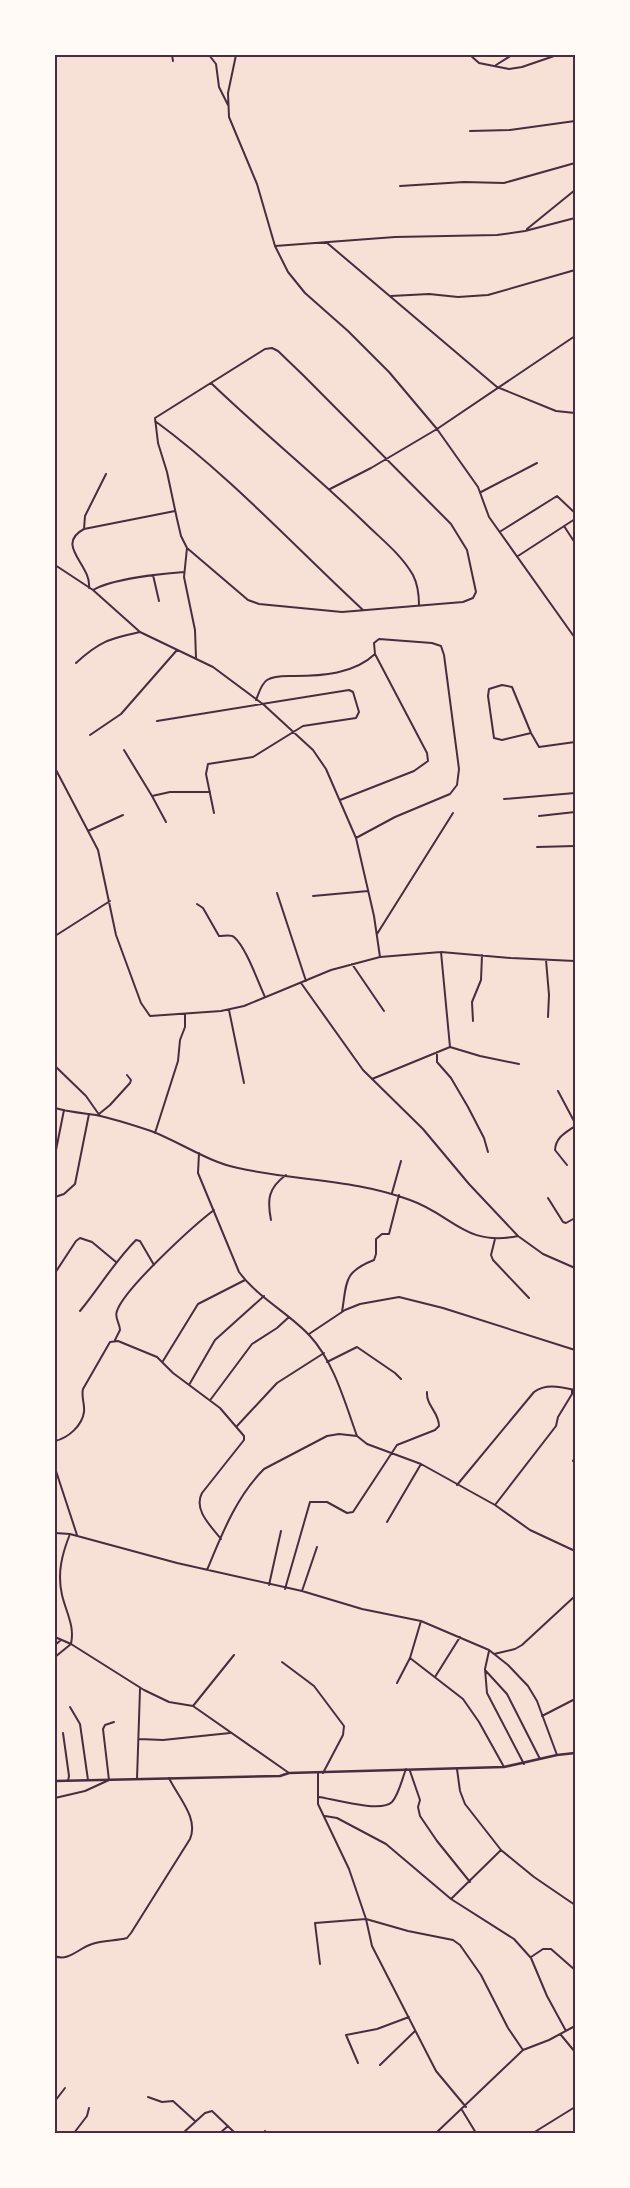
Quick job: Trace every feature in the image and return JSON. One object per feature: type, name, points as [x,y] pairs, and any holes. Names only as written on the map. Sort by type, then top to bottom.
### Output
[{"type":"street","points":[[172,55],[173,61]]},
{"type":"street","points":[[209,55],[216,64],[219,87],[228,105],[235,133],[265,207],[275,246],[288,272],[305,293],[348,331],[389,372],[437,429],[460,459],[481,492],[489,517],[575,638]]},
{"type":"street","points":[[228,105],[231,76],[236,55]]},
{"type":"street","points":[[470,55],[479,63],[515,68],[543,61],[557,55]]},
{"type":"street","points":[[496,65],[512,55]]},
{"type":"street","points":[[470,131],[519,130],[574,121]]},
{"type":"street","points":[[400,186],[464,182],[504,183],[575,163]]},
{"type":"street","points":[[525,231],[543,214],[575,190]]},
{"type":"street","points":[[275,246],[396,237],[497,235],[525,231],[575,218]]},
{"type":"street","points":[[326,242],[497,387],[556,411],[569,414],[575,413]]},
{"type":"street","points":[[390,296],[429,294],[458,297],[488,295],[575,270]]},
{"type":"street","points":[[330,489],[437,429],[575,336]]},
{"type":"street","points":[[272,348],[278,351],[451,524],[467,550],[476,592],[473,598],[463,602],[363,610],[321,611],[253,603],[188,548],[181,536],[155,421],[155,418],[160,413],[265,349],[272,348]]},
{"type":"street","points":[[210,383],[259,430],[330,489],[406,565],[416,583],[419,605]]},
{"type":"street","points":[[155,421],[175,436],[231,486],[363,610]]},
{"type":"street","points":[[481,492],[537,463]]},
{"type":"street","points":[[84,529],[85,516],[106,474]]},
{"type":"street","points":[[500,531],[555,496],[559,497],[575,513]]},
{"type":"street","points":[[89,588],[89,577],[72,547],[76,533],[84,529],[175,511]]},
{"type":"street","points":[[518,556],[575,520]]},
{"type":"street","points":[[564,526],[575,544]]},
{"type":"street","points":[[188,548],[184,572],[196,630],[196,658]]},
{"type":"street","points":[[55,565],[93,590],[140,632],[213,667],[264,705],[294,732],[320,760],[356,838],[380,957]]},
{"type":"street","points":[[93,590],[108,584],[153,575],[184,572]]},
{"type":"street","points":[[153,575],[159,601]]},
{"type":"street","points":[[76,663],[94,646],[102,642],[140,632]]},
{"type":"street","points":[[339,800],[418,768],[428,761],[423,745],[375,654],[374,643],[379,638],[432,643],[441,646],[455,730],[458,779],[455,789],[450,794],[395,817],[356,838]]},
{"type":"street","points":[[90,735],[121,714],[178,649]]},
{"type":"street","points":[[256,700],[264,683],[273,677],[340,672],[353,668],[375,654]]},
{"type":"street","points":[[531,734],[502,740],[494,738],[488,696],[490,689],[502,686],[512,687],[531,734],[538,746],[542,748],[575,742]]},
{"type":"street","points":[[156,721],[348,690],[353,692],[359,712],[357,717],[303,726],[253,757],[208,764],[206,774],[214,813]]},
{"type":"street","points":[[124,750],[166,822]]},
{"type":"street","points":[[55,768],[98,850],[116,935],[146,1012],[150,1016],[229,1010],[306,980],[352,964],[380,957],[441,952],[575,961]]},
{"type":"street","points":[[152,796],[170,792],[210,792]]},
{"type":"street","points":[[504,799],[575,793]]},
{"type":"street","points":[[539,816],[575,812]]},
{"type":"street","points":[[377,935],[453,813]]},
{"type":"street","points":[[88,831],[123,815]]},
{"type":"street","points":[[537,847],[575,846]]},
{"type":"street","points":[[313,896],[368,891]]},
{"type":"street","points":[[277,893],[306,980]]},
{"type":"street","points":[[55,936],[110,901]]},
{"type":"street","points":[[197,904],[203,908],[219,936],[231,935],[235,938],[247,958],[265,997]]},
{"type":"street","points":[[441,952],[450,1047]]},
{"type":"street","points":[[473,1021],[472,1002],[480,980],[482,955]]},
{"type":"street","points":[[546,960],[549,995],[548,1017]]},
{"type":"street","points":[[352,964],[384,1011]]},
{"type":"street","points":[[301,983],[342,1042],[372,1079],[423,1129],[469,1184],[518,1236],[543,1254],[575,1268]]},
{"type":"street","points":[[229,1010],[244,1083]]},
{"type":"street","points":[[155,1133],[178,1062],[180,1040],[185,1027],[185,1014]]},
{"type":"street","points":[[372,1079],[450,1047],[480,1056],[519,1064]]},
{"type":"street","points":[[436,1052],[437,1062],[451,1078],[468,1107],[484,1138],[488,1152]]},
{"type":"street","points":[[55,1066],[78,1087],[100,1115]]},
{"type":"street","points":[[100,1115],[130,1084],[131,1080],[127,1075]]},
{"type":"street","points":[[558,1091],[575,1125],[562,1134],[555,1145],[555,1150],[567,1165]]},
{"type":"street","points":[[55,1108],[100,1115],[155,1133],[236,1168],[359,1186],[392,1193],[420,1203],[472,1235],[495,1239],[518,1236]]},
{"type":"street","points":[[55,1155],[64,1110]]},
{"type":"street","points":[[55,1197],[64,1194],[75,1184],[89,1114]]},
{"type":"street","points":[[198,1153],[198,1173],[239,1272],[245,1280],[309,1334],[324,1353],[357,1436],[367,1444],[422,1464],[494,1505],[530,1530],[575,1551]]},
{"type":"street","points":[[392,1193],[401,1161]]},
{"type":"street","points":[[271,1220],[268,1198],[278,1182],[286,1175]]},
{"type":"street","points":[[342,1312],[349,1275],[361,1264],[374,1260],[376,1238],[382,1234],[389,1234],[399,1196]]},
{"type":"street","points":[[548,1198],[563,1222],[566,1223],[575,1218]]},
{"type":"street","points":[[55,1441],[66,1438],[80,1422],[84,1410],[83,1389],[110,1342],[114,1340],[120,1330],[116,1314],[118,1308],[154,1265],[214,1210]]},
{"type":"street","points":[[55,1273],[76,1241],[80,1238],[92,1242],[116,1262]]},
{"type":"street","points":[[495,1239],[491,1255],[493,1260],[529,1298]]},
{"type":"street","points":[[80,1311],[112,1270],[116,1262],[138,1240],[154,1265]]},
{"type":"street","points":[[163,1362],[198,1304],[245,1280]]},
{"type":"street","points":[[188,1385],[215,1340],[264,1296]]},
{"type":"street","points":[[309,1334],[342,1312],[370,1301],[407,1298],[575,1350]]},
{"type":"street","points":[[210,1400],[252,1344],[277,1328],[289,1317]]},
{"type":"street","points":[[114,1340],[154,1355],[188,1385],[210,1400],[244,1436],[244,1440],[202,1493],[198,1502],[200,1510],[221,1539]]},
{"type":"street","points":[[327,1362],[357,1347],[401,1379]]},
{"type":"street","points":[[236,1426],[277,1383],[324,1353]]},
{"type":"street","points":[[457,1485],[534,1392],[540,1388],[554,1386],[573,1390],[558,1417],[556,1426],[494,1505]]},
{"type":"street","points":[[285,1588],[310,1502],[328,1502],[352,1513],[397,1445],[432,1431],[439,1426],[438,1416],[428,1402],[427,1392]]},
{"type":"street","points":[[208,1570],[228,1520],[256,1475],[327,1436],[339,1434],[357,1436]]},
{"type":"street","points":[[573,1461],[575,1457]]},
{"type":"street","points":[[387,1522],[422,1464]]},
{"type":"street","points":[[55,1468],[77,1535]]},
{"type":"street","points":[[270,1585],[281,1531]]},
{"type":"street","points":[[55,1533],[77,1535],[208,1570],[421,1621],[460,1637],[489,1650],[528,1686],[537,1701],[557,1755]]},
{"type":"street","points":[[55,1657],[71,1644],[72,1628],[62,1595],[60,1574],[60,1561],[70,1534]]},
{"type":"street","points":[[302,1591],[317,1547]]},
{"type":"street","points":[[494,1654],[515,1649],[522,1645],[575,1596]]},
{"type":"street","points":[[397,1683],[410,1658],[421,1621]]},
{"type":"street","points":[[55,1637],[71,1644],[140,1688],[169,1702],[194,1706],[289,1773]]},
{"type":"street","points":[[435,1677],[460,1637]]},
{"type":"street","points":[[55,1645],[60,1640]]},
{"type":"street","points":[[489,1650],[485,1669],[487,1693],[524,1764]]},
{"type":"street","points":[[194,1706],[234,1655]]},
{"type":"street","points":[[410,1658],[453,1690],[472,1711],[504,1767]]},
{"type":"street","points":[[282,1662],[314,1686],[344,1726],[343,1735],[323,1773]]},
{"type":"street","points":[[485,1669],[506,1694],[540,1758]]},
{"type":"street","points":[[137,1779],[140,1688]]},
{"type":"street","points":[[542,1716],[575,1700]]},
{"type":"street","points":[[70,1707],[80,1724],[88,1780]]},
{"type":"street","points":[[109,1780],[103,1729],[105,1725],[114,1722]]},
{"type":"street","points":[[63,1733],[68,1781]]},
{"type":"street","points":[[139,1740],[163,1740],[230,1733]]},
{"type":"street","points":[[55,1781],[280,1776],[289,1773],[504,1767],[524,1764],[540,1758],[575,1753]]},
{"type":"street","points":[[318,1797],[349,1803],[386,1805],[393,1800],[406,1769]]},
{"type":"street","points":[[410,1769],[420,1800],[418,1807],[420,1816],[437,1841],[470,1882]]},
{"type":"street","points":[[457,1769],[461,1797],[502,1850],[534,1877],[575,1905]]},
{"type":"street","points":[[318,1773],[318,1804],[349,1869],[366,1919],[372,1946],[441,2079],[466,2107]]},
{"type":"street","points":[[55,1956],[61,1958],[73,1955],[91,1944],[127,1938],[131,1933],[194,1830],[193,1821],[169,1778]]},
{"type":"street","points":[[55,1798],[86,1790],[109,1780]]},
{"type":"street","points":[[325,1816],[337,1818],[386,1844],[398,1852],[424,1878],[451,1899],[514,1939],[530,1957],[547,1996],[566,2031]]},
{"type":"street","points":[[451,1899],[502,1850]]},
{"type":"street","points":[[320,1964],[314,1923],[366,1919],[408,1932],[448,1938],[460,1945],[481,1976],[508,2028],[523,2050]]},
{"type":"street","points":[[530,1957],[543,1949],[551,1949],[575,1970]]},
{"type":"street","points":[[358,2064],[346,2035],[377,2029],[409,2017]]},
{"type":"street","points":[[436,2133],[466,2107],[523,2050],[575,2026]]},
{"type":"street","points":[[380,2065],[416,2030]]},
{"type":"street","points":[[560,2034],[575,2052]]},
{"type":"street","points":[[55,2101],[66,2088]]},
{"type":"street","points":[[148,2097],[162,2102],[173,2101],[195,2121]]},
{"type":"street","points":[[533,2133],[575,2106]]},
{"type":"street","points":[[74,2133],[87,2116],[89,2108]]},
{"type":"street","points":[[462,2110],[476,2133]]},
{"type":"street","points":[[183,2133],[205,2112],[212,2111],[235,2133]]},
{"type":"street","points":[[220,2133],[228,2126]]}]
